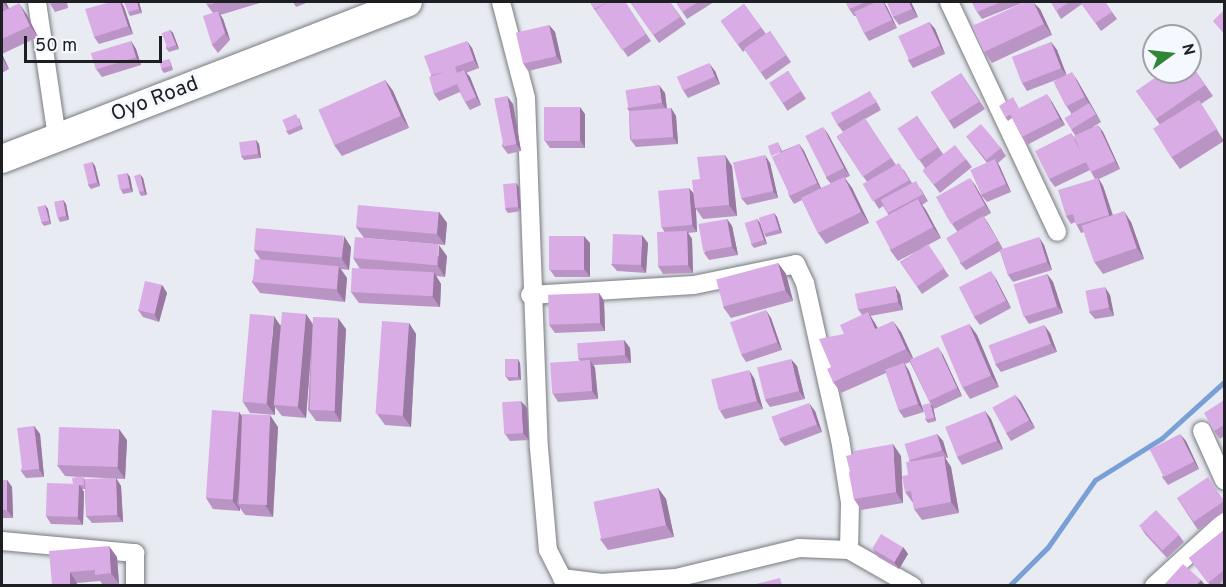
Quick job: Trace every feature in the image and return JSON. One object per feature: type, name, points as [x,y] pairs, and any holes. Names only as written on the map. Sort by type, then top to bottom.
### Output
[{"type":"highway","name":"Oyo Road","points":[[2,159],[408,2]]},
{"type":"street","points":[[37,2],[57,138]]},
{"type":"street","points":[[501,2],[526,98],[530,295],[548,550],[562,578],[592,583],[676,578],[799,548],[849,550],[912,585]]},
{"type":"street","points":[[949,2],[1057,232]]},
{"type":"street","points":[[530,295],[694,285],[796,264],[805,283],[840,439],[850,503],[849,550]]},
{"type":"street","points":[[1202,431],[1224,480]]},
{"type":"street","points":[[1154,585],[1224,522]]},
{"type":"street","points":[[2,541],[135,553],[135,585]]},
{"type":"building","points":[[120,2],[128,26],[94,37],[85,9]]},
{"type":"building","points":[[124,2],[137,2],[139,9],[128,12]]},
{"type":"building","points":[[590,2],[608,2],[594,9]]},
{"type":"building","points":[[608,2],[625,2],[646,34],[622,50],[595,10]]},
{"type":"building","points":[[630,2],[670,2],[680,17],[653,35]]},
{"type":"building","points":[[676,2],[698,2],[682,12]]},
{"type":"building","points":[[846,2],[866,2],[849,9]]},
{"type":"building","points":[[876,2],[883,2],[892,20],[864,33],[854,12]]},
{"type":"building","points":[[887,2],[909,2],[912,9],[893,17]]},
{"type":"building","points":[[972,2],[1001,2],[977,12]]},
{"type":"building","points":[[1025,2],[1033,2],[1044,24],[984,52],[972,26]]},
{"type":"building","points":[[1051,2],[1069,2],[1056,11]]},
{"type":"building","points":[[1080,2],[1105,2],[1112,12],[1095,23]]},
{"type":"building","points":[[19,3],[30,26],[2,39],[2,12]]},
{"type":"building","points":[[744,4],[761,27],[738,45],[721,21]]},
{"type":"building","points":[[1224,10],[1224,34],[1213,21]]},
{"type":"building","points":[[218,11],[225,33],[212,45],[203,16]]},
{"type":"building","points":[[929,22],[940,46],[909,60],[898,36]]},
{"type":"building","points":[[549,25],[556,56],[523,64],[516,33]]},
{"type":"building","points":[[170,30],[176,45],[168,48],[162,33]]},
{"type":"building","points":[[770,31],[786,55],[761,72],[744,48]]},
{"type":"building","points":[[131,41],[136,57],[96,70],[91,53]]},
{"type":"building","points":[[467,41],[474,60],[455,67],[457,73],[464,70],[476,97],[465,102],[457,84],[434,94],[429,77],[444,72],[431,75],[424,56]]},
{"type":"building","points":[[1051,42],[1061,68],[1022,83],[1012,57]]},
{"type":"building","points":[[169,59],[171,66],[161,68],[159,62]]},
{"type":"building","points":[[709,63],[715,77],[683,90],[677,77]]},
{"type":"building","points":[[788,71],[801,91],[783,103],[770,83]]},
{"type":"building","points":[[1072,72],[1085,97],[1066,106],[1053,82]]},
{"type":"building","points":[[961,73],[979,102],[948,121],[930,92]]},
{"type":"building","points":[[385,80],[401,116],[334,145],[318,110]]},
{"type":"building","points":[[1202,81],[1205,85],[1156,119],[1136,91],[1146,84],[1202,84]]},
{"type":"building","points":[[659,85],[662,103],[628,108],[625,90]]},
{"type":"building","points":[[870,91],[876,102],[837,124],[831,113]]},
{"type":"building","points":[[1047,94],[1059,118],[1022,137],[1010,113]]},
{"type":"building","points":[[507,96],[516,144],[504,147],[494,98]]},
{"type":"building","points":[[1013,97],[1019,108],[1005,117],[999,106]]},
{"type":"building","points":[[1199,100],[1217,129],[1171,157],[1153,129]]},
{"type":"building","points":[[1089,103],[1096,114],[1071,129],[1064,118]]},
{"type":"building","points":[[544,107],[580,107],[580,141],[544,141]]},
{"type":"building","points":[[671,108],[673,137],[631,140],[629,111]]},
{"type":"building","points":[[296,114],[301,125],[287,131],[282,120]]},
{"type":"building","points":[[917,116],[938,148],[918,160],[898,129]]},
{"type":"building","points":[[865,118],[891,158],[863,177],[836,137]]},
{"type":"building","points":[[981,124],[1001,148],[986,160],[966,136]]},
{"type":"building","points":[[1098,125],[1115,161],[1091,172],[1086,162],[1049,179],[1035,151],[1071,133],[1081,153],[1074,136]]},
{"type":"building","points":[[823,127],[844,168],[826,177],[805,136]]},
{"type":"building","points":[[256,140],[258,154],[241,156],[239,142]]},
{"type":"building","points":[[778,142],[781,152],[771,156],[768,146]]},
{"type":"building","points":[[799,144],[817,183],[790,196],[772,157]]},
{"type":"building","points":[[955,145],[966,159],[934,184],[923,170]]},
{"type":"building","points":[[725,155],[729,205],[695,208],[692,180],[700,179],[697,157]]},
{"type":"building","points":[[765,155],[773,191],[741,198],[733,162]]},
{"type":"building","points":[[995,159],[1006,184],[981,195],[970,170]]},
{"type":"building","points":[[92,162],[97,182],[88,185],[83,164]]},
{"type":"building","points":[[899,163],[909,180],[873,201],[863,184]]},
{"type":"building","points":[[127,173],[130,188],[120,190],[117,175]]},
{"type":"building","points":[[140,174],[144,191],[139,192],[134,176]]},
{"type":"building","points":[[844,177],[861,212],[818,233],[801,198]]},
{"type":"building","points":[[970,178],[985,205],[951,224],[936,197]]},
{"type":"building","points":[[1098,178],[1109,215],[1076,225],[1073,214],[1066,216],[1058,190]]},
{"type":"building","points":[[916,181],[923,194],[888,213],[881,200]]},
{"type":"building","points":[[516,183],[518,207],[505,208],[503,184]]},
{"type":"building","points":[[689,188],[692,225],[661,228],[658,191]]},
{"type":"building","points":[[918,199],[933,227],[891,250],[876,222]]},
{"type":"building","points":[[63,200],[66,216],[57,217],[54,202]]},
{"type":"building","points":[[45,205],[49,220],[41,223],[37,207]]},
{"type":"building","points":[[358,205],[439,212],[437,234],[356,227]]},
{"type":"building","points":[[1124,211],[1137,248],[1094,263],[1081,226]]},
{"type":"building","points":[[774,213],[779,229],[764,234],[759,218]]},
{"type":"building","points":[[983,216],[998,241],[961,263],[946,238]]},
{"type":"building","points":[[727,219],[732,247],[703,252],[698,224]]},
{"type":"building","points":[[757,219],[764,240],[751,244],[745,223]]},
{"type":"building","points":[[256,228],[344,236],[342,258],[254,250]]},
{"type":"building","points":[[687,231],[688,265],[658,266],[657,232]]},
{"type":"building","points":[[613,234],[642,235],[641,265],[612,264]]},
{"type":"building","points":[[549,236],[584,236],[584,270],[549,270]]},
{"type":"building","points":[[355,237],[439,244],[437,265],[353,258]]},
{"type":"building","points":[[1039,237],[1047,262],[1008,274],[1000,250]]},
{"type":"building","points":[[928,244],[944,268],[917,286],[901,262]]},
{"type":"building","points":[[255,259],[339,266],[337,289],[253,282]]},
{"type":"building","points":[[778,263],[785,290],[723,307],[716,280]]},
{"type":"building","points":[[352,268],[434,272],[433,296],[351,292]]},
{"type":"building","points":[[991,271],[1006,300],[974,317],[959,287]]},
{"type":"building","points":[[1047,274],[1057,307],[1023,317],[1014,284]]},
{"type":"building","points":[[145,281],[162,285],[155,314],[138,310]]},
{"type":"building","points":[[895,286],[898,302],[858,310],[855,294]]},
{"type":"building","points":[[1105,287],[1109,308],[1089,311],[1085,291]]},
{"type":"building","points":[[599,293],[600,323],[549,325],[548,295]]},
{"type":"building","points":[[766,310],[777,342],[741,355],[730,322]]},
{"type":"building","points":[[282,312],[306,314],[298,407],[274,405]]},
{"type":"building","points":[[868,312],[875,329],[893,321],[906,349],[833,382],[827,369],[831,367],[819,339],[844,334],[840,325]]},
{"type":"building","points":[[250,314],[274,316],[266,404],[242,402]]},
{"type":"building","points":[[313,317],[338,318],[335,411],[310,410]]},
{"type":"building","points":[[382,321],[409,323],[402,416],[376,414]]},
{"type":"building","points":[[969,324],[991,376],[962,388],[940,336]]},
{"type":"building","points":[[1044,325],[1051,344],[995,364],[989,345]]},
{"type":"building","points":[[624,340],[625,355],[578,358],[577,343]]},
{"type":"building","points":[[938,347],[957,388],[929,401],[910,360]]},
{"type":"building","points":[[505,359],[518,359],[518,377],[505,377]]},
{"type":"building","points":[[791,359],[799,391],[765,399],[757,367]]},
{"type":"building","points":[[590,360],[592,391],[552,394],[550,363]]},
{"type":"building","points":[[904,363],[918,404],[899,410],[885,370]]},
{"type":"building","points":[[749,370],[757,401],[719,410],[711,379]]},
{"type":"building","points":[[1015,395],[1029,420],[1006,433],[992,408]]},
{"type":"building","points":[[1224,400],[1224,425],[1214,431],[1204,413]]},
{"type":"building","points":[[521,401],[523,433],[504,434],[502,402]]},
{"type":"building","points":[[809,403],[817,425],[779,438],[771,417]]},
{"type":"building","points":[[930,403],[934,417],[926,420],[922,405]]},
{"type":"building","points":[[212,410],[239,412],[233,500],[206,498]]},
{"type":"building","points":[[985,411],[997,441],[957,457],[945,427]]},
{"type":"building","points":[[242,414],[270,415],[267,505],[239,504]]},
{"type":"building","points":[[34,426],[39,469],[22,471],[17,428]]},
{"type":"building","points":[[59,427],[119,429],[118,467],[58,465]]},
{"type":"building","points":[[937,434],[942,450],[909,460],[904,444]]},
{"type":"building","points":[[1180,434],[1194,462],[1164,477],[1150,449]]},
{"type":"building","points":[[893,444],[896,492],[854,499],[849,474],[854,451]]},
{"type":"building","points":[[854,454],[851,467],[849,468],[846,456]]},
{"type":"building","points":[[944,456],[951,502],[914,509],[911,491],[905,492],[902,476],[908,475],[906,462]]},
{"type":"building","points":[[83,476],[84,485],[73,484],[72,478]]},
{"type":"building","points":[[1208,477],[1224,501],[1194,522],[1177,498]]},
{"type":"building","points":[[116,478],[117,515],[86,516],[85,479]]},
{"type":"building","points":[[2,480],[7,480],[7,510],[2,510]]},
{"type":"building","points":[[47,483],[79,484],[78,517],[46,516]]},
{"type":"building","points":[[658,488],[666,525],[601,539],[593,502]]},
{"type":"building","points":[[1156,510],[1179,535],[1162,551],[1139,526]]},
{"type":"building","points":[[1224,530],[1224,570],[1208,583],[1189,558]]},
{"type":"building","points":[[881,534],[903,547],[895,562],[872,549]]},
{"type":"building","points":[[109,546],[111,573],[95,575],[95,570],[70,572],[70,585],[52,585],[49,551]]},
{"type":"building","points":[[1183,564],[1201,580],[1196,585],[1164,585]]},
{"type":"building","points":[[780,578],[782,585],[752,585]]},
{"type":"waterway","points":[[1009,586],[1048,547],[1095,480],[1162,438],[1224,382]]}]
